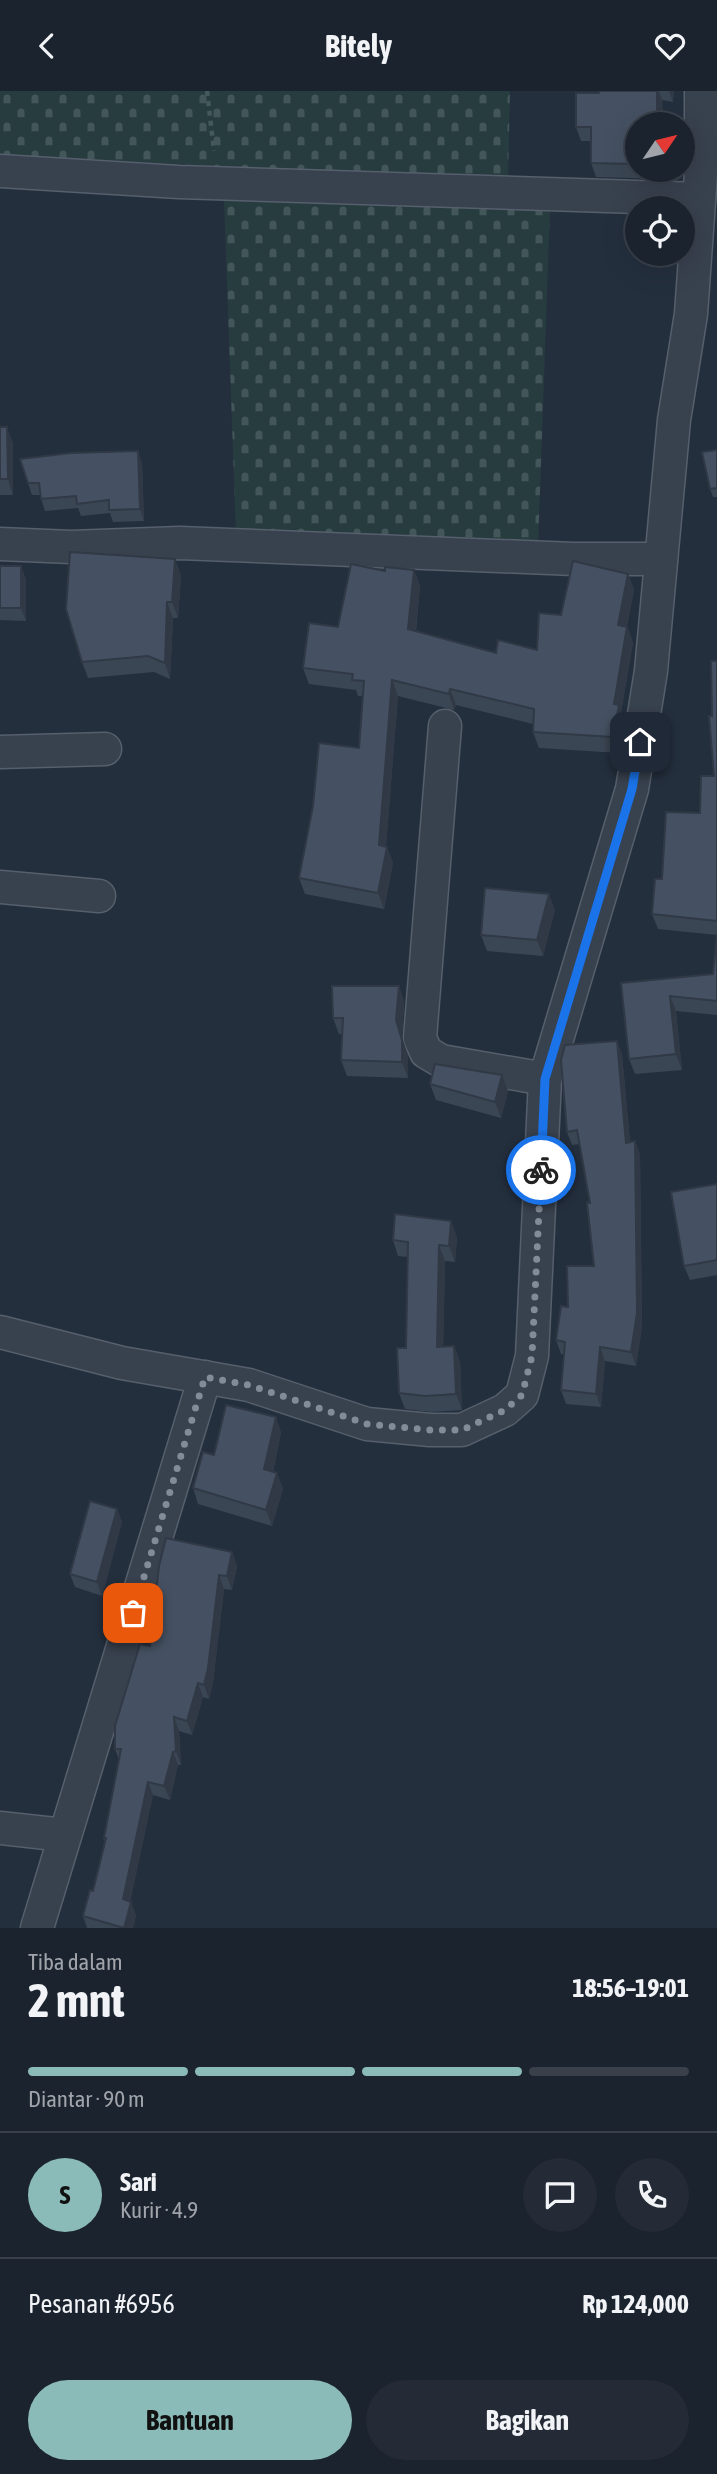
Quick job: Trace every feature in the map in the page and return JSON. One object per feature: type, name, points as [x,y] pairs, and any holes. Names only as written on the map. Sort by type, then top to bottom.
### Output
[{"type":"street","points":[[0,1332],[122,1363],[249,1385],[367,1424],[462,1430],[505,1410],[522,1395],[532,1356],[545,1079],[632,789],[651,671],[674,420],[691,314],[699,199],[701,91]]},
{"type":"street","points":[[0,171],[218,183],[699,199]]},
{"type":"street","points":[[0,544],[71,547],[180,543],[574,559],[661,559]]},
{"type":"street","points":[[445,726],[420,1038],[426,1052],[441,1061],[545,1079]]},
{"type":"street","points":[[0,752],[105,749]]},
{"type":"street","points":[[0,887],[99,896]]},
{"type":"street","points":[[37,1928],[205,1377]]},
{"type":"street","points":[[0,1828],[64,1835]]},
{"type":"path","points":[[207,91],[218,183]]},
{"type":"green space","points":[[0,91],[510,91],[508,181],[0,155]]},
{"type":"green space","points":[[224,199],[550,208],[538,548],[236,536]]},
{"type":"building","points":[[657,91],[657,112],[625,112],[625,164],[591,163],[591,127],[576,127],[576,93]]},
{"type":"building","points":[[0,427],[7,427],[8,479],[0,479]]},
{"type":"building","points":[[717,450],[717,488],[710,489],[702,452]]},
{"type":"building","points":[[138,451],[140,509],[109,510],[109,500],[77,504],[76,496],[41,499],[39,483],[28,483],[20,459],[71,453]]},
{"type":"building","points":[[70,552],[175,559],[172,602],[167,602],[165,663],[148,656],[82,662],[66,609]]},
{"type":"building","points":[[573,561],[628,574],[618,625],[627,627],[614,704],[619,705],[613,737],[533,732],[534,709],[450,689],[449,694],[392,680],[379,845],[387,847],[378,893],[299,878],[313,806],[319,743],[359,748],[364,681],[352,680],[353,674],[303,668],[309,623],[338,627],[351,564],[385,571],[385,567],[414,570],[408,629],[496,653],[498,640],[537,650],[539,613],[561,615]]},
{"type":"building","points":[[0,566],[21,566],[21,608],[0,608]]},
{"type":"building","points":[[711,661],[717,661],[717,921],[652,914],[655,879],[662,879],[666,812],[700,813],[701,776],[714,776],[709,716],[712,716]]},
{"type":"building","points":[[485,888],[549,894],[537,940],[481,935]]},
{"type":"building","points":[[717,934],[717,1001],[670,996],[676,1054],[629,1059],[621,983],[713,974]]},
{"type":"building","points":[[332,986],[399,986],[396,1020],[402,1040],[402,1062],[341,1060],[343,1018],[333,1018]]},
{"type":"building","points":[[617,1041],[626,1143],[635,1141],[637,1313],[631,1352],[600,1347],[596,1394],[561,1390],[565,1342],[556,1340],[561,1306],[568,1307],[567,1266],[594,1266],[587,1203],[590,1203],[577,1130],[567,1132],[561,1060],[565,1045]]},
{"type":"building","points":[[435,1064],[502,1075],[495,1102],[430,1084]]},
{"type":"building","points":[[717,1184],[717,1260],[684,1266],[671,1192]]},
{"type":"building","points":[[395,1214],[451,1221],[449,1246],[439,1245],[437,1347],[454,1346],[456,1394],[425,1396],[399,1393],[397,1348],[406,1348],[408,1242],[393,1240]]},
{"type":"building","points":[[226,1405],[276,1417],[264,1469],[277,1473],[266,1510],[193,1488],[203,1452],[214,1455]]},
{"type":"building","points":[[90,1501],[117,1509],[97,1582],[70,1574]]},
{"type":"building","points":[[166,1538],[232,1552],[227,1576],[219,1575],[204,1685],[198,1683],[187,1721],[174,1717],[176,1751],[173,1752],[164,1786],[148,1782],[123,1899],[131,1902],[124,1928],[83,1916],[90,1890],[93,1891],[106,1838],[121,1749],[115,1749],[115,1726],[140,1644],[150,1646],[159,1566]]},
{"type":"way so far","points":[[133,1613],[205,1377],[249,1385],[367,1424],[430,1430],[462,1430],[505,1410],[522,1395],[532,1356],[541,1170]]},
{"type":"route","points":[[541,1170],[545,1079],[632,789],[640,742]]}]
